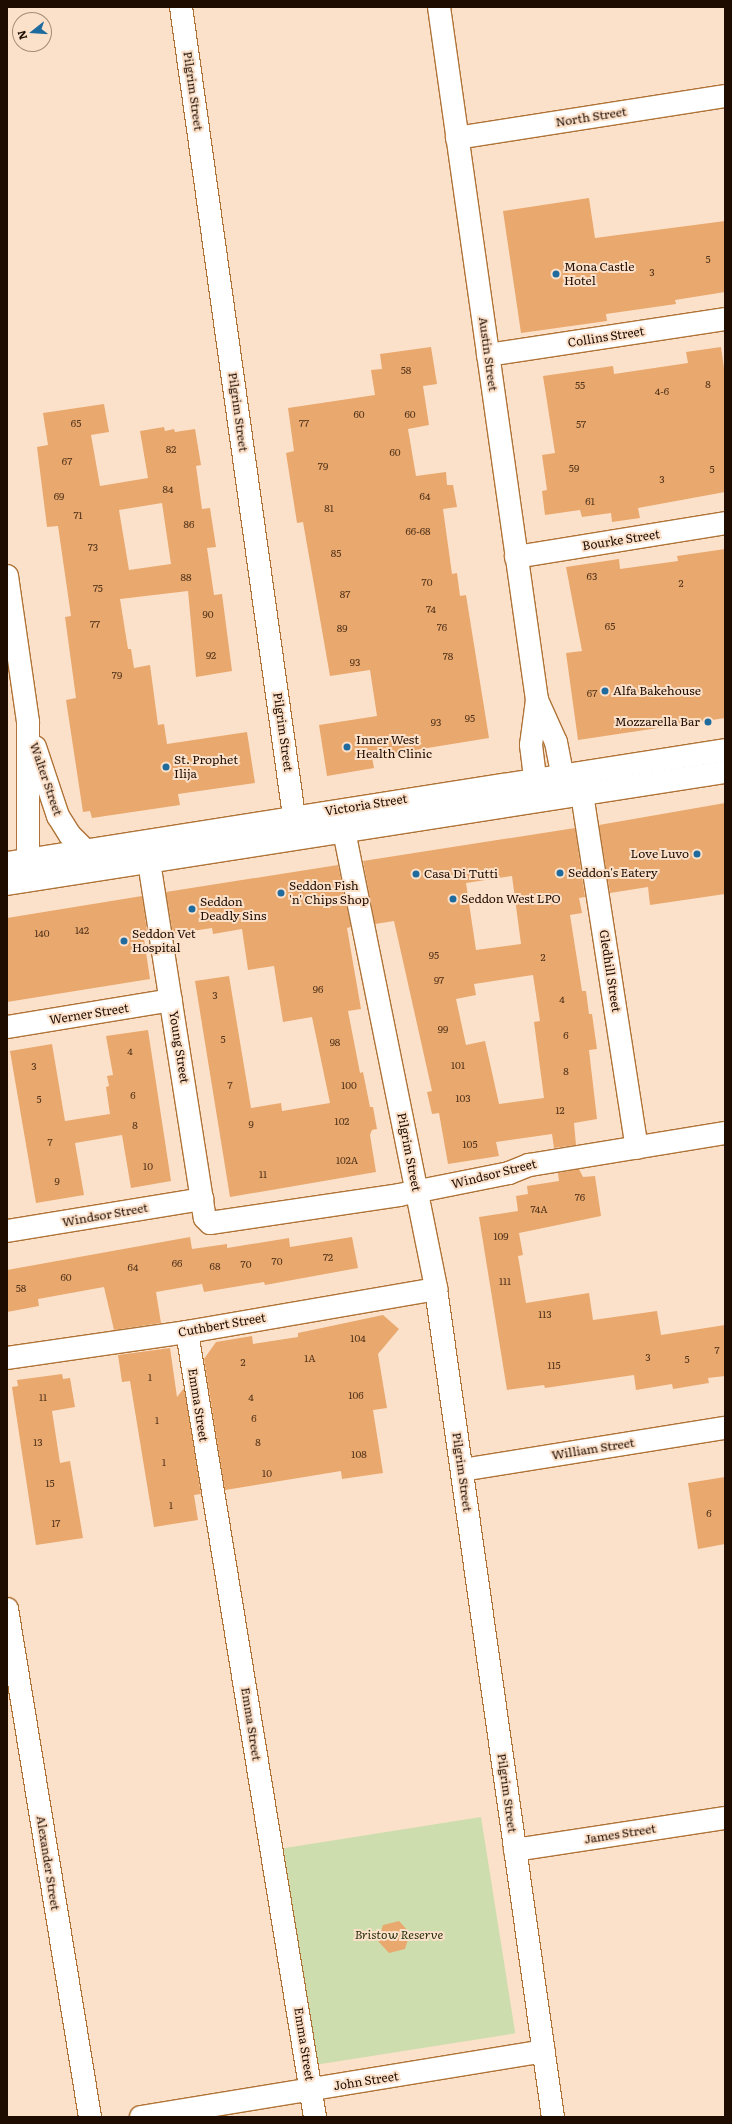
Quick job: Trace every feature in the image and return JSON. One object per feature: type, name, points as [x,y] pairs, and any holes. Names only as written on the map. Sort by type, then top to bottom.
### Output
[{"type":"street","name":"Pilgrim Street","points":[[181,7],[294,816]]},
{"type":"street","name":"Austin Street","points":[[439,7],[537,700],[531,745],[536,778]]},
{"type":"street","name":"North Street","points":[[457,138],[725,96]]},
{"type":"street","name":"Collins Street","points":[[488,355],[725,319]]},
{"type":"street","name":"Bourke Street","points":[[516,557],[725,523]]},
{"type":"street","name":"Walter Street","points":[[8,586],[28,722],[29,870]]},
{"type":"street","name":"Austin Street","points":[[537,700],[571,773]]},
{"type":"street","name":"Walter Street","points":[[28,722],[55,809],[67,831],[86,851]]},
{"type":"street","name":"Victoria Street","points":[[7,884],[29,870],[86,851],[294,816],[725,750]]},
{"type":"street","name":"Victoria Street","points":[[7,864],[29,870],[149,862],[725,772]]},
{"type":"street","name":"Gledhill Street","points":[[571,773],[582,794],[637,1148]]},
{"type":"street","points":[[536,778],[550,799],[571,773]]},
{"type":"street","name":"Pilgrim Street","points":[[344,831],[436,1289],[553,2117]]},
{"type":"street","name":"Young Street","points":[[149,862],[205,1218],[216,1224]]},
{"type":"street","name":"Werner Street","points":[[7,1027],[171,1000]]},
{"type":"street","name":"Windsor Street","points":[[216,1224],[417,1192],[509,1173],[528,1165],[725,1134]]},
{"type":"street","name":"Windsor Street","points":[[7,1231],[202,1198]]},
{"type":"street","name":"Cuthbert Street","points":[[7,1358],[186,1332],[436,1289]]},
{"type":"street","name":"Emma Street","points":[[186,1332],[315,2117]]},
{"type":"street","name":"William Street","points":[[462,1470],[725,1428]]},
{"type":"street","name":"Alexander Street","points":[[7,1609],[90,2117]]},
{"type":"street","name":"James Street","points":[[515,1850],[725,1818]]},
{"type":"street","name":"John Street","points":[[141,2117],[544,2051]]},
{"type":"green space","name":"Bristow Reserve","points":[[481,1817],[515,2033],[318,2065],[283,1848]]},
{"type":"building","points":[[589,198],[595,238],[725,221],[725,292],[675,300],[676,304],[606,314],[607,321],[521,333],[503,211]]},
{"type":"building","points":[[431,347],[437,384],[423,386],[429,425],[408,429],[416,476],[446,472],[447,485],[453,485],[457,507],[443,509],[452,574],[457,573],[460,596],[466,595],[489,738],[372,757],[374,768],[327,776],[319,725],[377,716],[370,670],[330,676],[303,522],[297,523],[286,453],[294,451],[288,408],[375,395],[371,370],[382,369],[380,354]]},
{"type":"building","points":[[721,347],[725,375],[725,492],[638,508],[640,518],[612,522],[611,513],[582,517],[580,510],[545,515],[542,491],[547,490],[542,455],[555,453],[543,376],[613,366],[614,374],[688,363],[686,352]]},
{"type":"building","points":[[104,404],[109,432],[91,435],[100,486],[148,478],[140,431],[164,427],[165,431],[174,429],[175,432],[195,429],[201,465],[196,466],[202,509],[210,508],[216,547],[207,548],[214,595],[222,594],[232,671],[196,677],[188,591],[120,599],[128,649],[131,649],[134,668],[150,665],[158,725],[164,724],[167,744],[247,732],[255,783],[178,794],[180,805],[92,818],[90,811],[83,812],[66,700],[76,698],[65,617],[71,616],[58,526],[47,527],[37,447],[48,445],[43,413]],"holes":[[[162,503],[171,564],[129,570],[119,510]]]},
{"type":"building","points":[[725,549],[725,718],[578,740],[566,653],[582,651],[566,567],[619,559],[620,569],[678,561],[677,556]]},
{"type":"building","points":[[725,803],[725,894],[650,905],[648,887],[610,893],[599,825]]},
{"type":"building","points":[[575,828],[585,897],[579,898],[582,913],[570,915],[582,991],[586,991],[589,1014],[592,1014],[597,1049],[589,1050],[597,1119],[574,1123],[576,1145],[554,1148],[552,1134],[496,1142],[499,1156],[448,1164],[439,1113],[432,1114],[427,1092],[432,1091],[394,921],[375,924],[363,861]],"holes":[[[512,876],[521,944],[476,950],[466,883]],[[533,975],[540,1021],[534,1022],[544,1098],[499,1104],[485,1041],[466,1045],[456,999],[476,995],[474,984]]]},
{"type":"building","points":[[338,865],[351,927],[347,928],[361,1009],[348,1011],[360,1073],[363,1072],[370,1107],[373,1107],[377,1129],[372,1130],[370,1135],[376,1172],[230,1197],[195,981],[229,976],[251,1108],[281,1103],[282,1111],[330,1103],[312,1017],[283,1022],[274,966],[248,970],[242,929],[213,934],[212,928],[173,934],[166,892]]},
{"type":"building","points":[[142,896],[148,938],[144,939],[150,979],[7,1002],[7,918]]},
{"type":"building","points":[[148,1030],[171,1181],[131,1188],[122,1135],[75,1143],[84,1195],[36,1203],[10,1051],[52,1044],[65,1121],[110,1114],[106,1087],[109,1086],[107,1076],[113,1075],[106,1036]]},
{"type":"building","points":[[579,1169],[583,1177],[595,1176],[601,1216],[519,1233],[523,1255],[518,1256],[526,1303],[589,1293],[593,1320],[657,1311],[661,1335],[725,1325],[725,1376],[708,1378],[709,1383],[673,1389],[672,1384],[636,1390],[634,1375],[545,1388],[544,1385],[507,1390],[479,1217],[518,1211],[516,1196],[528,1194],[527,1186],[559,1181],[558,1173]]},
{"type":"building","points":[[190,1237],[192,1249],[227,1244],[227,1248],[289,1238],[290,1247],[352,1237],[358,1268],[265,1285],[264,1282],[204,1292],[202,1284],[156,1292],[161,1323],[114,1330],[104,1287],[38,1299],[39,1306],[7,1312],[7,1270]]},
{"type":"building","points":[[383,1315],[399,1329],[378,1354],[387,1408],[373,1410],[383,1473],[342,1479],[341,1471],[225,1490],[204,1359],[216,1342],[252,1336],[253,1344],[298,1337],[298,1333]]},
{"type":"building","points":[[170,1348],[177,1397],[184,1388],[201,1494],[194,1495],[198,1520],[154,1527],[130,1381],[122,1382],[118,1355]]},
{"type":"building","points":[[62,1374],[63,1379],[70,1378],[75,1407],[52,1411],[60,1463],[70,1461],[83,1538],[36,1545],[12,1387],[18,1386],[17,1380]]},
{"type":"building","points":[[725,1477],[725,1544],[698,1549],[688,1483]]},
{"type":"building","points":[[399,1921],[410,1933],[405,1949],[389,1953],[378,1941],[383,1925]]},
{"type":"place","name":"Mona Castle Hotel","points":[[556,274]]},
{"type":"place","name":"Alfa Bakehouse","points":[[605,691]]},
{"type":"place","name":"Mozzarella Bar","points":[[708,722]]},
{"type":"place","name":"Inner West Health Clinic","points":[[347,747]]},
{"type":"place","name":"St. Prophet Ilija","points":[[166,767]]},
{"type":"place","name":"Love Luvo","points":[[697,854]]},
{"type":"place","name":"Seddon's Eatery","points":[[560,873]]},
{"type":"place","name":"Casa Di Tutti","points":[[416,874]]},
{"type":"place","name":"Seddon Fish 'n' Chips Shop","points":[[281,893]]},
{"type":"place","name":"Seddon West LPO","points":[[453,899]]},
{"type":"place","name":"Seddon Deadly Sins","points":[[192,909]]},
{"type":"place","name":"Seddon Vet Hospital","points":[[124,941]]}]
